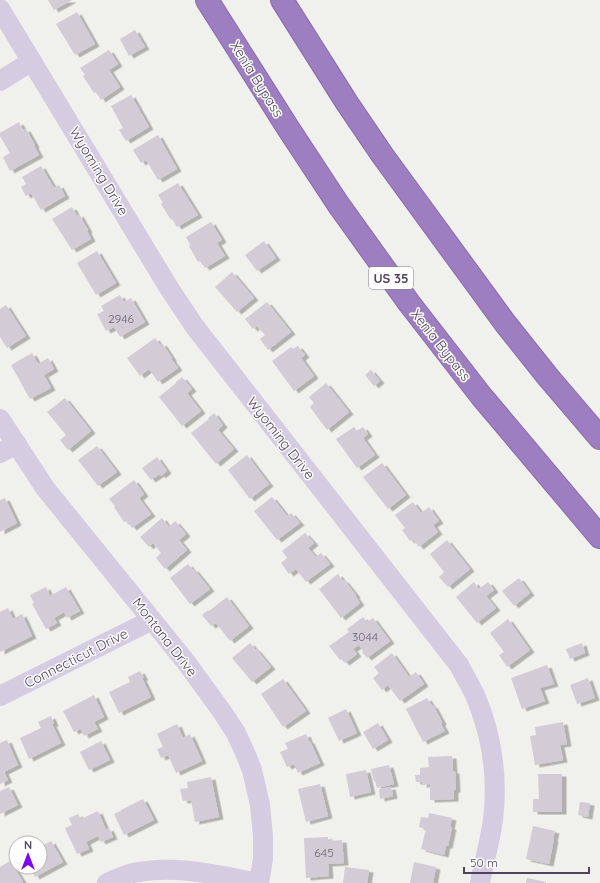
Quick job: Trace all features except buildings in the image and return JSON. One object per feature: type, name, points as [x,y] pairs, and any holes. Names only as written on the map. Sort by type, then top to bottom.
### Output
[{"type":"highway","name":"Xenia Bypass","points":[[207,0],[338,204],[409,303],[482,397],[600,537]]},
{"type":"highway","points":[[282,0],[347,103],[505,323],[548,377],[600,438]]},
{"type":"street","name":"Wyoming Drive","points":[[0,9],[195,328],[459,665],[474,694],[486,725],[493,765],[495,793],[493,821],[480,883]]},
{"type":"street","points":[[0,81],[32,61]]},
{"type":"street","name":"Montana Drive","points":[[0,419],[8,449],[45,488],[186,662],[236,733],[252,770],[262,820],[264,836],[263,859],[259,883]]},
{"type":"street","name":"Connecticut Drive","points":[[0,696],[152,620]]},
{"type":"street","points":[[107,883],[132,873],[165,869],[199,871],[259,883]]}]
